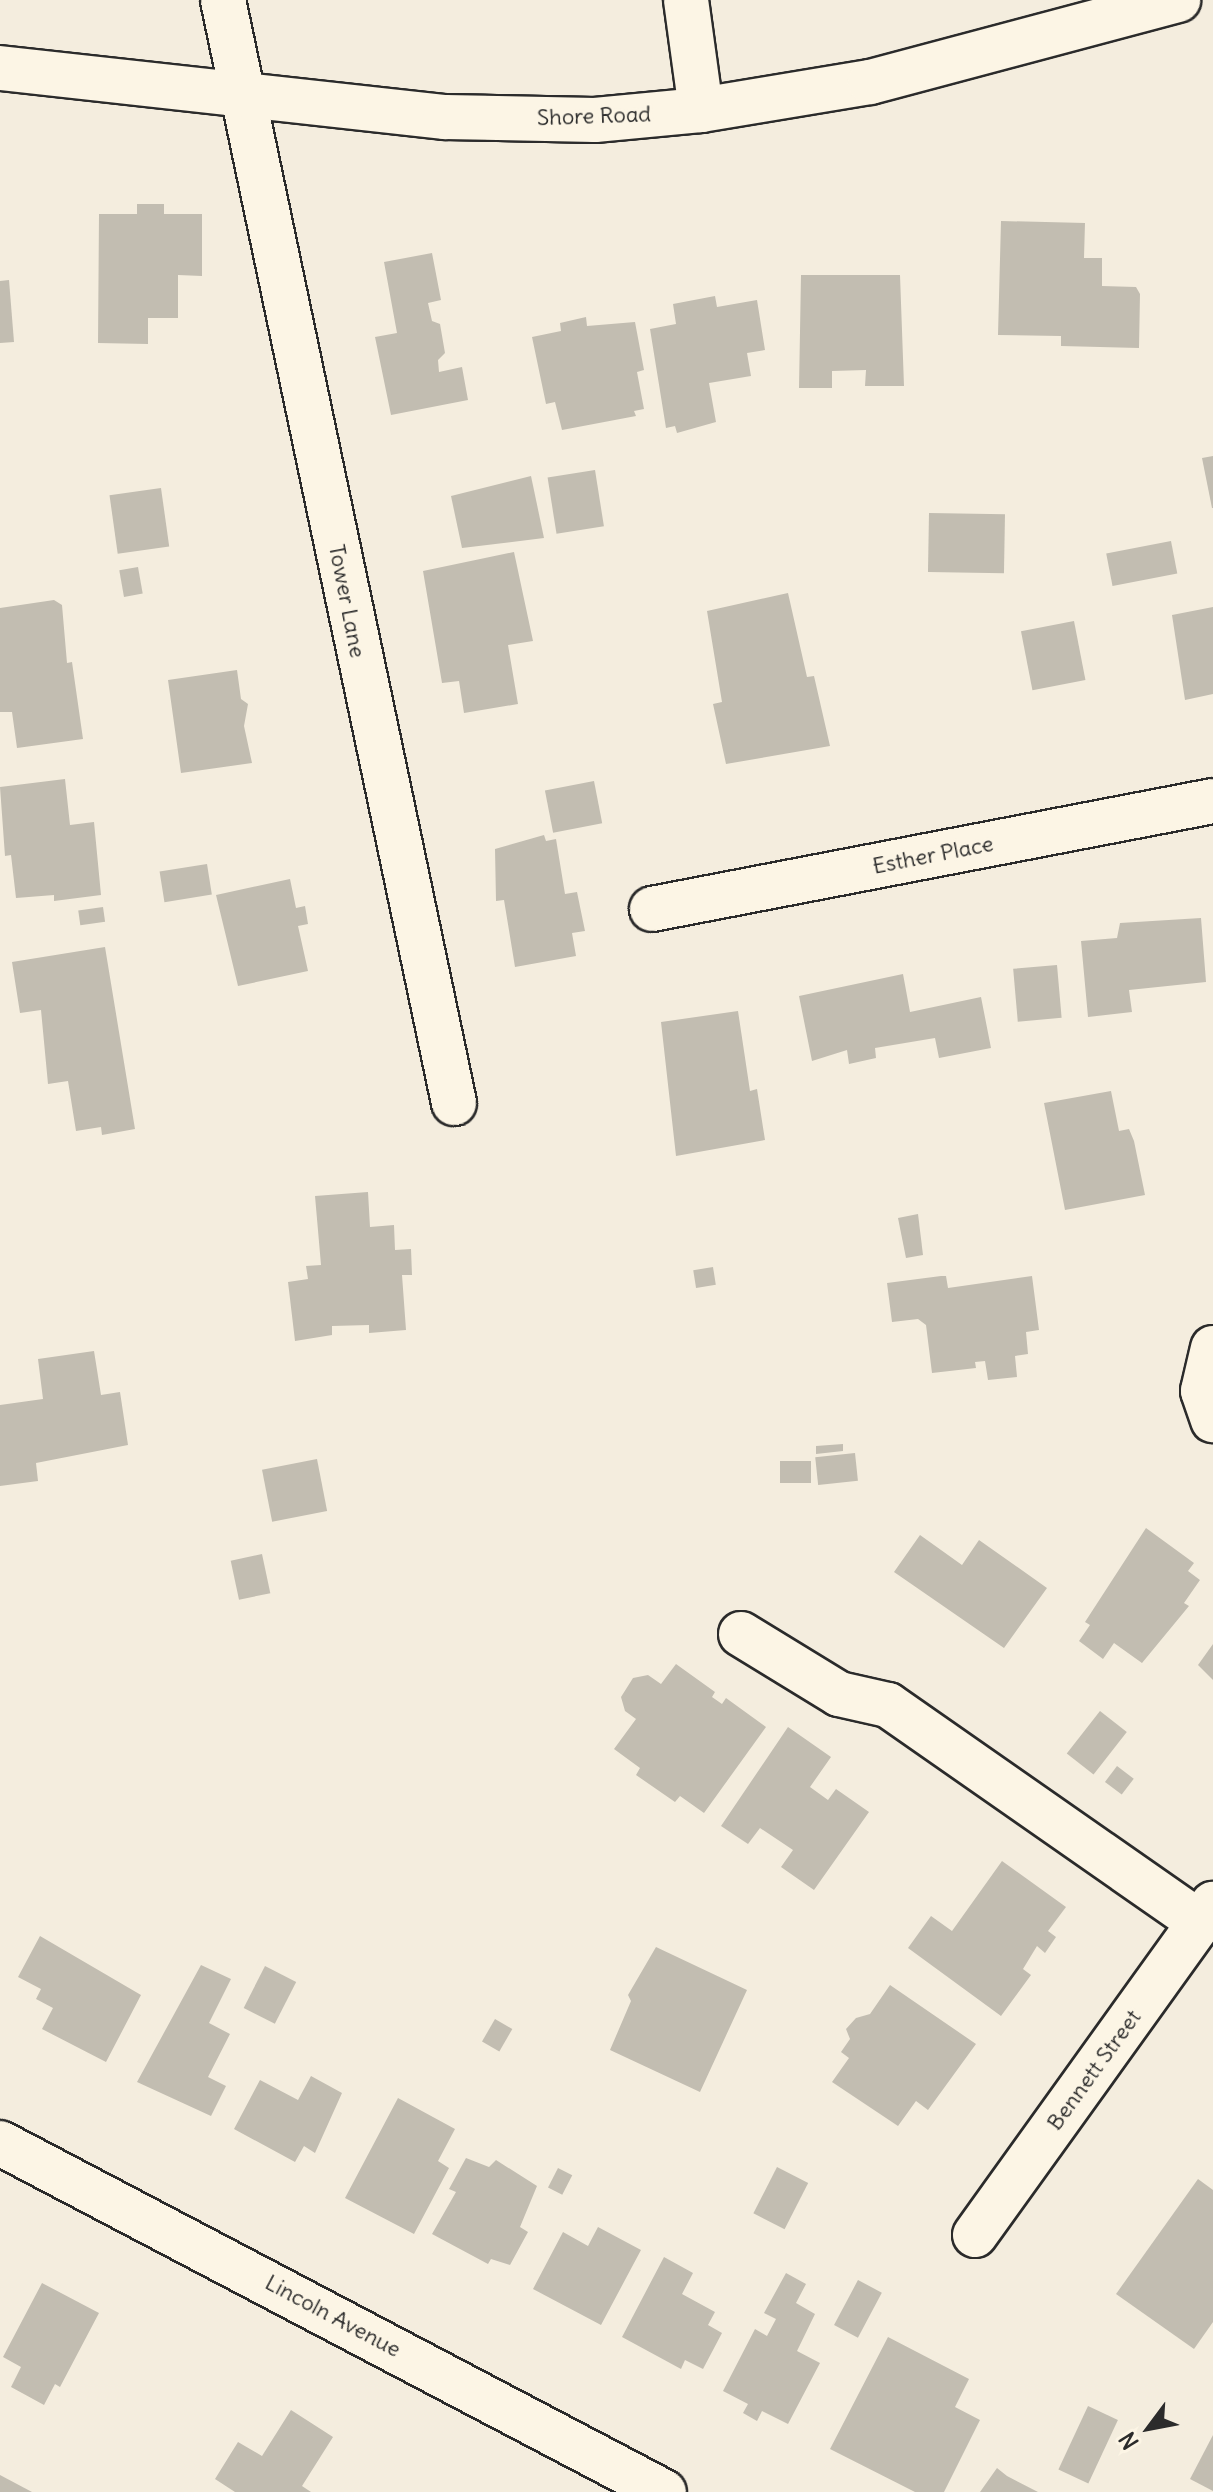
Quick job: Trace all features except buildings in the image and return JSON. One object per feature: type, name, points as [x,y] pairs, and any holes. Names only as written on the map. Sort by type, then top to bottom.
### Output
[{"type":"street","name":"Tower Lane","points":[[223,0],[246,98],[391,821],[454,1103]]},
{"type":"street","points":[[686,0],[701,110]]},
{"type":"street","name":"Shore Road","points":[[0,68],[246,98],[445,117],[595,120],[701,110],[870,82],[1178,0]]},
{"type":"street","name":"Esther Place","points":[[652,909],[1213,801]]},
{"type":"street","points":[[1213,1348],[1203,1391],[1213,1419]]},
{"type":"street","points":[[741,1634],[839,1694],[888,1705],[1206,1913]]},
{"type":"street","name":"Bennett Street","points":[[975,2235],[1206,1913]]},
{"type":"street","name":"Lincoln Avenue","points":[[0,2143],[664,2492]]}]
